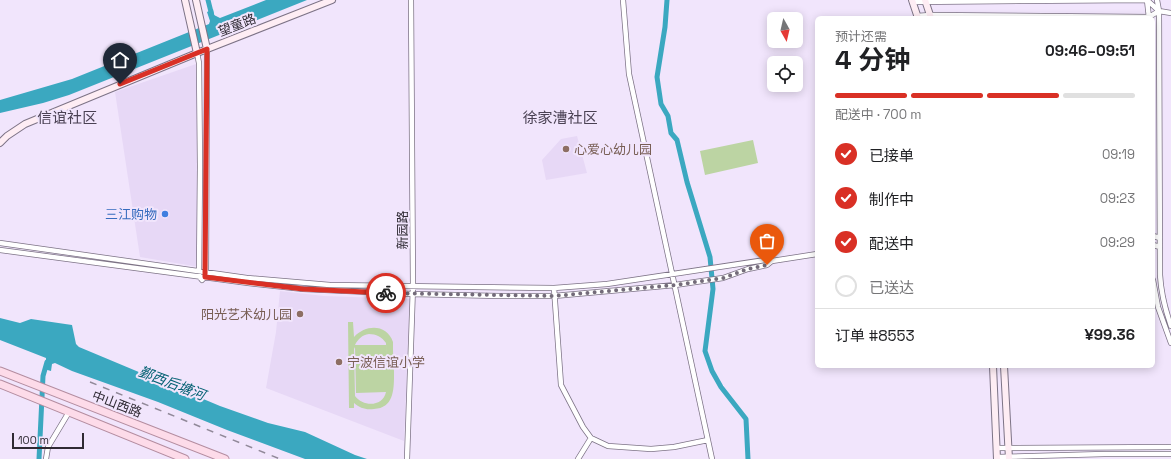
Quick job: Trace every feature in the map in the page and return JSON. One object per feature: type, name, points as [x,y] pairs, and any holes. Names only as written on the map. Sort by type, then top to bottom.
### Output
[{"type":"main road","points":[[185,0],[197,53]]},
{"type":"main road","points":[[196,0],[207,49]]},
{"type":"main road","name":"望童路","points":[[0,143],[24,124],[197,53],[332,0]]},
{"type":"main road","points":[[925,0],[930,16]]},
{"type":"main road","points":[[912,1],[917,16]]},
{"type":"main road","points":[[993,368],[997,458]]},
{"type":"main road","points":[[1004,368],[1009,458]]},
{"type":"main road","name":"中山西路","points":[[0,371],[221,458]]},
{"type":"main road","name":"中山西路","points":[[0,384],[185,459]]},
{"type":"street","name":"新园路","points":[[407,459],[413,286],[411,0]]},
{"type":"street","points":[[623,0],[629,74],[712,459]]},
{"type":"street","points":[[1147,0],[1149,16]]},
{"type":"street","points":[[912,1],[1147,0],[1159,11],[1171,13]]},
{"type":"street","points":[[1157,0],[1159,11],[1161,292],[1171,326]]},
{"type":"street","points":[[1151,16],[1159,11]]},
{"type":"street","points":[[205,275],[207,49]]},
{"type":"street","points":[[197,53],[199,63],[200,167],[199,274]]},
{"type":"street","points":[[1155,237],[1160,238]]},
{"type":"street","points":[[0,243],[303,289],[412,294],[554,296],[675,285],[723,278],[748,269],[767,265],[772,261]]},
{"type":"street","points":[[1155,246],[1160,247]]},
{"type":"street","points":[[0,250],[199,274]]},
{"type":"street","points":[[205,275],[303,284],[554,288],[607,284],[765,260],[772,261],[815,254]]},
{"type":"street","points":[[554,288],[561,385],[583,427],[591,438],[608,446],[651,449],[674,447],[708,440]]},
{"type":"street","points":[[1155,291],[1158,308],[1171,343]]},
{"type":"street","points":[[46,459],[48,447],[69,412]]},
{"type":"street","points":[[578,459],[591,438]]},
{"type":"street","points":[[997,448],[1171,447]]},
{"type":"street","points":[[997,458],[1104,454],[1171,454]]},
{"type":"shaded area","points":[[196,64],[199,267],[140,257],[115,92]]},
{"type":"shaded area","name":"心爱心幼儿园","points":[[577,136],[587,173],[546,180],[542,160],[561,139]]},
{"type":"shaded area","name":"宁波信谊小学","points":[[280,291],[324,296],[410,299],[404,441],[266,388],[276,332]]},
{"type":"green space","points":[[753,140],[758,163],[705,175],[700,151]]},
{"type":"green space","points":[[348,322],[353,322],[354,337],[370,328],[381,329],[390,336],[393,342],[394,384],[390,401],[381,408],[365,409],[354,403],[354,408],[349,408]],"holes":[[[369,334],[379,336],[386,343],[387,392],[386,345],[355,345],[360,338]],[[355,347],[356,393],[386,392],[384,397],[377,403],[368,404],[359,400],[355,396]]]},
{"type":"water","points":[[266,0],[307,0],[69,95],[0,113],[0,100],[72,79],[209,24],[210,21],[207,12],[213,9],[214,15],[220,18]]},
{"type":"water","points":[[0,318],[20,323],[31,319],[72,325],[76,344],[79,347],[220,406],[268,423],[305,432],[367,459],[305,459],[158,402],[72,371],[55,363],[52,364],[51,371],[44,369],[46,358],[0,340]]},
{"type":"waterway","points":[[208,0],[212,16]]},
{"type":"waterway","points":[[667,0],[665,27],[657,77],[661,104],[668,116],[671,133],[677,140],[687,182],[710,257],[713,289],[705,351],[712,371],[721,387],[746,419],[748,459]]},
{"type":"waterway","points":[[39,459],[43,376],[47,362]]},
{"type":"railway","points":[[90,382],[280,459]]},
{"type":"way so far","points":[[386,293],[554,296],[675,285],[723,278],[748,269],[767,265]]},
{"type":"place","name":"心爱心幼儿园","points":[[566,149]]},
{"type":"place","name":"三江购物","points":[[165,214]]},
{"type":"place","name":"阳光艺术幼儿园","points":[[300,314]]},
{"type":"place","name":"宁波信谊小学","points":[[339,362]]},
{"type":"district","name":"信谊社区","points":[[67,117]]},
{"type":"district","name":"徐家漕社区","points":[[560,117]]},
{"type":"route","points":[[120,84],[207,49],[208,85],[205,277],[303,289],[386,293]]},
{"type":"water label","name":"鄞西后塘河","points":[[172,383]]}]
